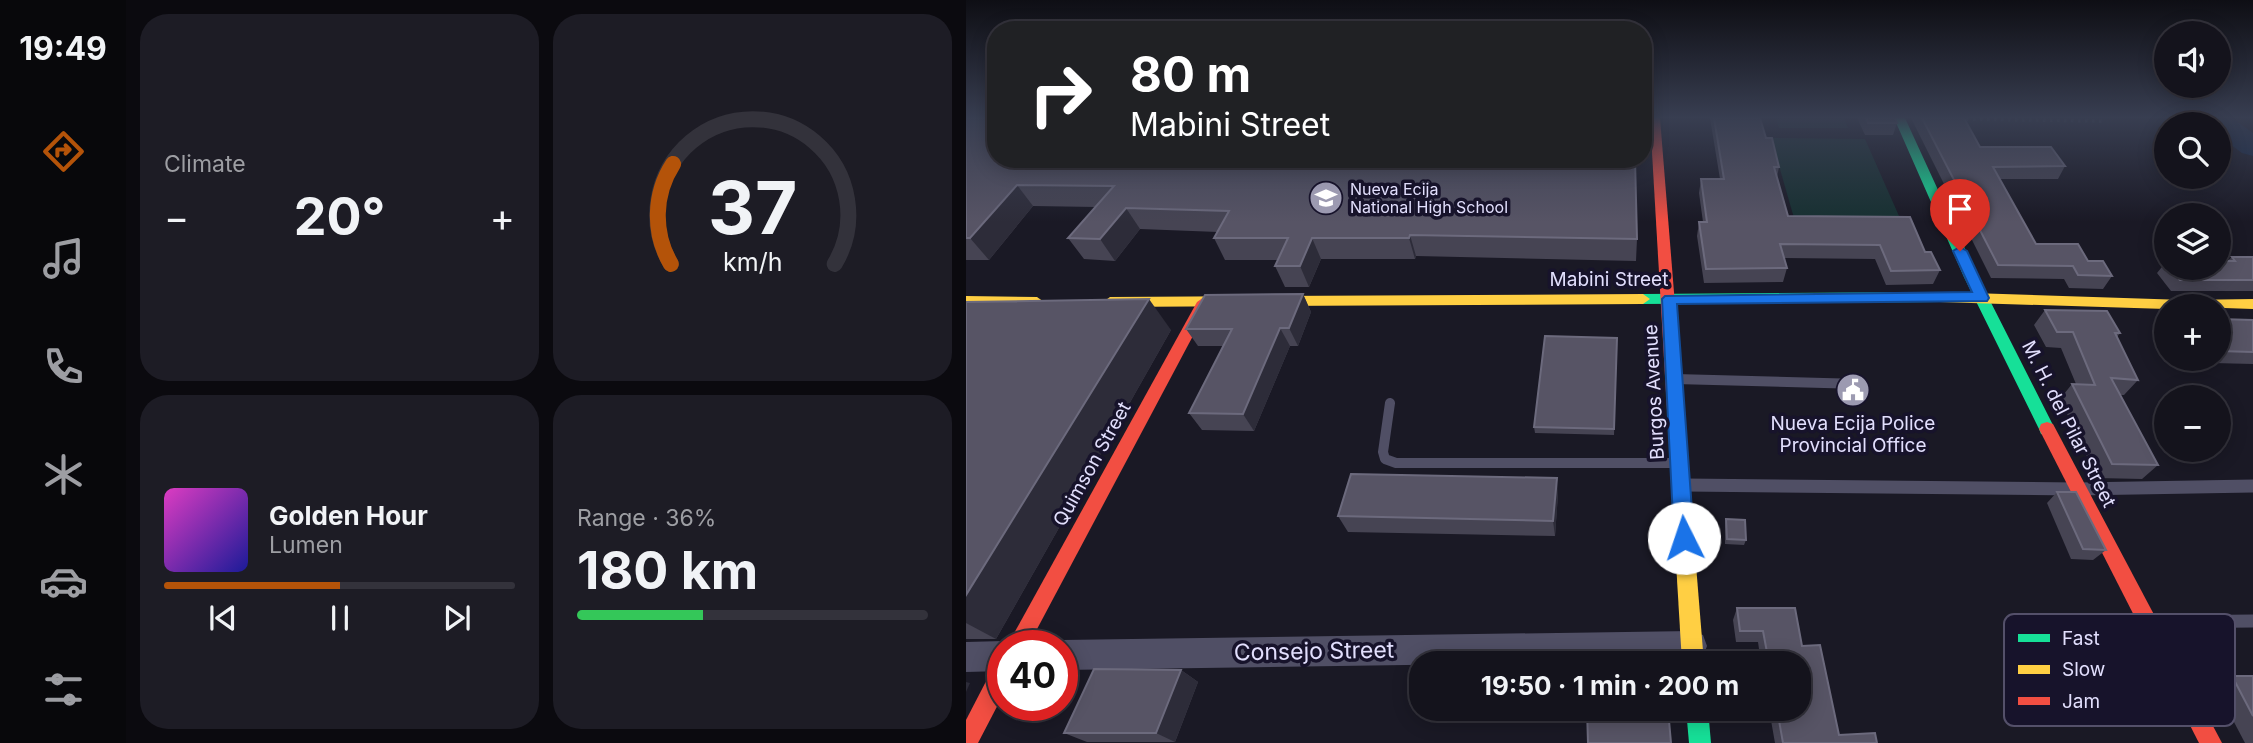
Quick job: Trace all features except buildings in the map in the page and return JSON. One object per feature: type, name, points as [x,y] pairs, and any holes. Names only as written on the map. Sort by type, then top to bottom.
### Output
[{"type":"main road","name":"Burgos Avenue","points":[[1658,153],[1693,651]]},
{"type":"main road","name":"M. H. del Pilar Street","points":[[1915,153],[1982,298],[2077,489],[2145,614]]},
{"type":"main road","name":"Mabini Street","points":[[1087,302],[1982,298],[2185,305],[2253,304]]},
{"type":"main road","points":[[966,301],[1047,302]]},
{"type":"main road","name":"Quimson Street","points":[[1026,630],[1204,302]]},
{"type":"main road","points":[[966,743],[987,703]]},
{"type":"main road","points":[[1698,721],[1700,743]]},
{"type":"main road","name":"M. H. del Pilar Street","points":[[2202,726],[2211,743]]},
{"type":"street","name":"Consejo Street","points":[[1078,655],[1409,654]]},
{"type":"street","points":[[966,657],[987,656]]},
{"type":"lane","points":[[1674,379],[1861,384]]},
{"type":"lane","points":[[1390,403],[1383,452],[1385,459],[1396,463],[1679,463]]},
{"type":"lane","points":[[1680,484],[2077,489],[2253,486]]},
{"type":"lane","points":[[2235,621],[2253,621]]},
{"type":"green space","points":[[1775,153],[1871,153],[1903,225],[1796,225]]},
{"type":"traffic: fast","points":[[1915,153],[1971,277],[2047,429]]},
{"type":"traffic: fast","points":[[1643,299],[1940,297]]},
{"type":"traffic: fast","points":[[1698,721],[1700,743]]},
{"type":"traffic: slow","points":[[1940,297],[2185,305],[2253,304]]},
{"type":"traffic: slow","points":[[1110,302],[1643,299]]},
{"type":"traffic: slow","points":[[966,301],[1037,302]]},
{"type":"traffic: slow","points":[[1680,479],[1692,651]]},
{"type":"traffic: jam","points":[[1657,153],[1680,479]]},
{"type":"traffic: jam","points":[[1026,630],[1204,302]]},
{"type":"traffic: jam","points":[[2047,429],[2144,614]]},
{"type":"traffic: jam","points":[[966,743],[987,703]]},
{"type":"traffic: jam","points":[[2202,726],[2211,743]]},
{"type":"place","name":"Nueva Ecija National High School","points":[[1326,198]]},
{"type":"place","name":"Nueva Ecija Police Provincial Office","points":[[1853,390]]},
{"type":"route","points":[[1684,538],[1670,299],[1982,298],[1960,251]]}]
